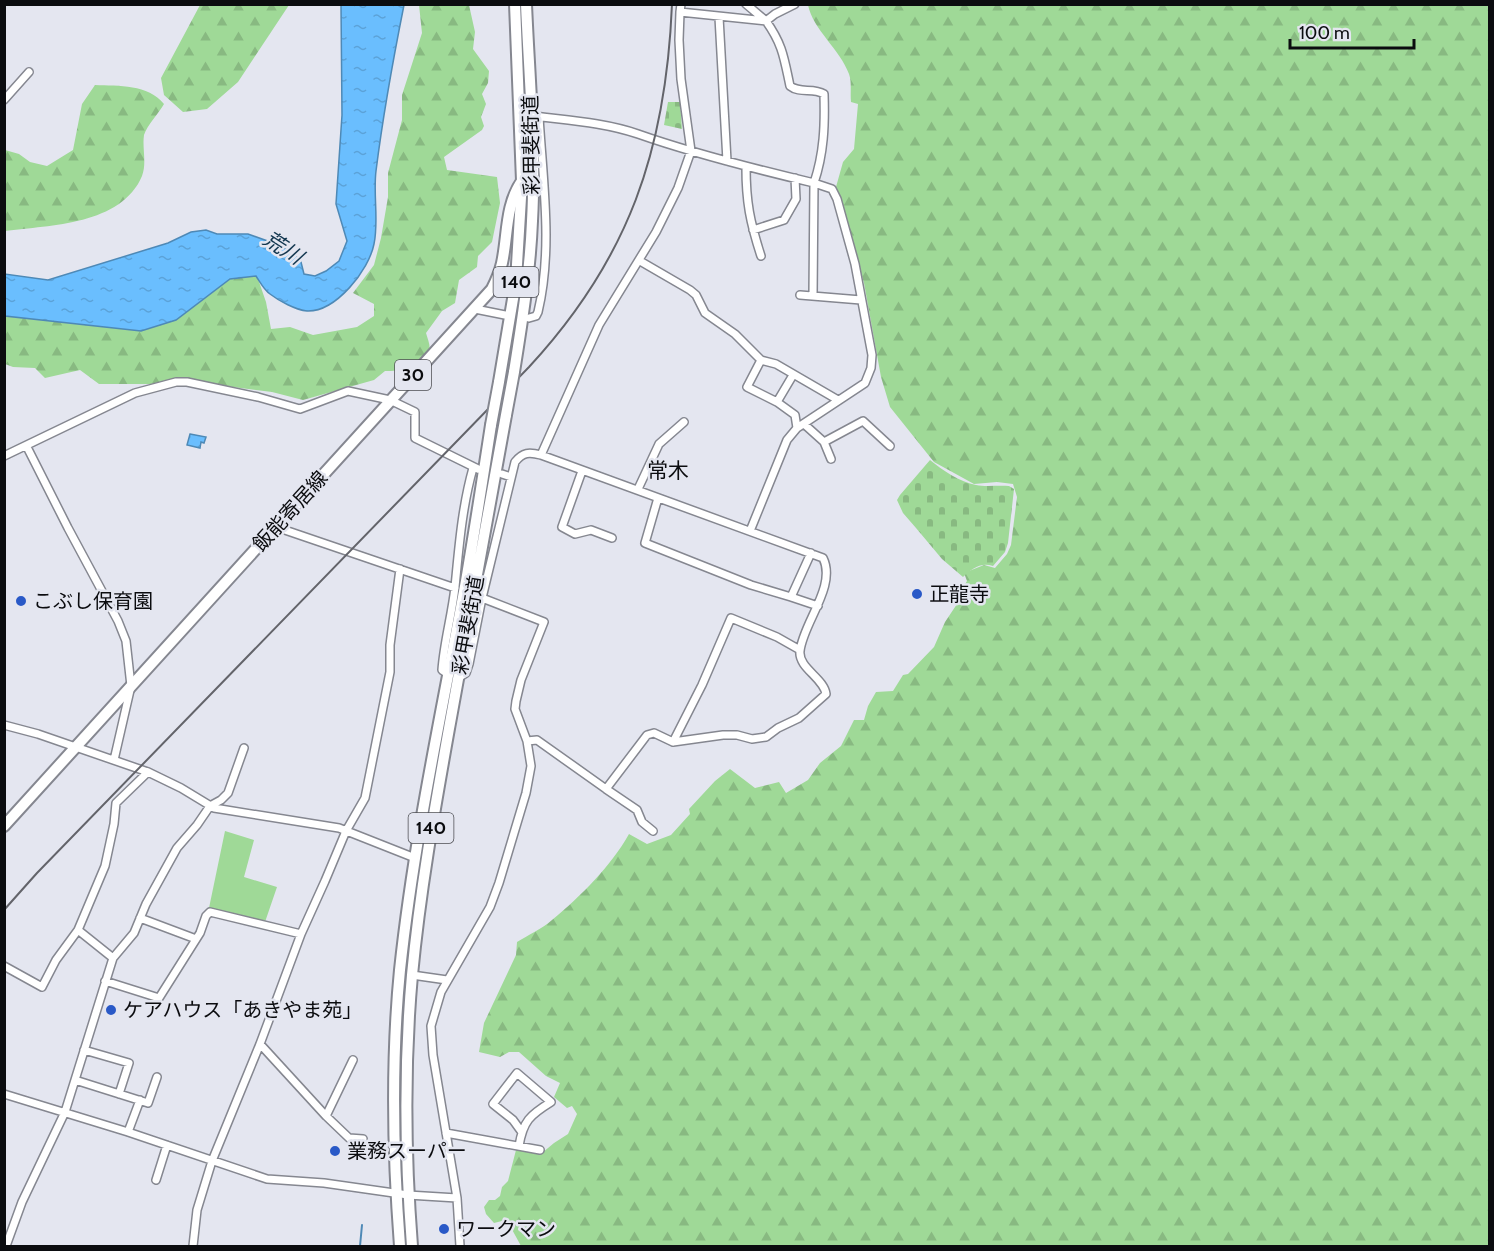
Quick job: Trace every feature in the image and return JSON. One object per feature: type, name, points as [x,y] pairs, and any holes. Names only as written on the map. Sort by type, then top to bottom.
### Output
[{"type":"main road","name":"彩甲斐街道","points":[[515,4],[530,116]]},
{"type":"main road","name":"彩甲斐街道","points":[[412,1246],[408,1195],[406,1087],[412,975],[466,581],[516,281],[527,181],[530,116],[526,4]]},
{"type":"main road","name":"彩甲斐街道","points":[[400,1246],[396,1193],[395,1085],[401,963],[415,858],[514,372],[529,264],[527,181]]},
{"type":"main road","name":"飯能寄居線","points":[[4,826],[492,289],[499,274],[512,202],[516,190],[527,181]]},
{"type":"street","points":[[746,4],[766,21],[777,36],[783,49],[790,86],[796,91],[820,91],[824,94],[825,136],[814,183],[813,296]]},
{"type":"street","points":[[541,455],[599,325],[640,261],[678,188],[691,151],[681,79],[679,40],[681,8],[719,17],[766,21],[795,4]]},
{"type":"street","points":[[719,17],[728,161]]},
{"type":"street","points":[[4,100],[28,72]]},
{"type":"street","points":[[529,318],[536,316],[538,312],[545,264],[545,210],[530,116],[580,121],[638,134],[691,151],[832,189],[837,199],[855,264],[872,355],[871,368],[865,383],[800,426],[787,440],[750,531]]},
{"type":"street","points":[[746,166],[746,198],[761,256]]},
{"type":"street","points":[[753,230],[784,220],[796,199],[795,178]]},
{"type":"street","points":[[640,261],[690,290],[705,313],[735,334],[761,360],[776,364],[838,399]]},
{"type":"street","points":[[800,295],[861,300]]},
{"type":"street","points":[[475,309],[505,315]]},
{"type":"street","points":[[761,360],[747,387],[777,402],[795,415],[800,426],[824,442],[831,459]]},
{"type":"street","points":[[777,402],[793,375]]},
{"type":"street","points":[[4,456],[27,447],[135,393],[176,382],[187,382],[258,397],[300,409],[348,391],[390,400],[415,412],[416,438],[475,469],[459,537],[455,588],[442,670],[453,676],[466,673],[515,462],[522,455],[530,452],[638,489],[823,558],[828,573],[818,606],[800,650]]},
{"type":"street","points":[[824,442],[863,421],[890,446]]},
{"type":"street","points":[[638,489],[659,444],[684,422]]},
{"type":"street","points":[[27,447],[118,621],[126,641],[131,686],[114,760]]},
{"type":"street","points":[[582,471],[562,527],[575,534],[591,530],[612,538]]},
{"type":"street","points":[[502,474],[511,477]]},
{"type":"street","points":[[658,498],[645,543],[751,585],[818,606]]},
{"type":"street","points":[[276,527],[455,588]]},
{"type":"street","points":[[791,597],[811,553]]},
{"type":"street","points":[[194,1246],[197,1210],[212,1161],[260,1044],[301,934],[346,831],[365,798],[390,672],[390,645],[400,568]]},
{"type":"street","points":[[460,1246],[457,1198],[433,1055],[431,1026],[435,1008],[447,980],[490,907],[526,793],[531,766],[527,741],[515,709],[521,680],[544,622],[482,598]]},
{"type":"street","points":[[606,789],[647,735],[654,733],[673,742],[723,735],[737,735],[752,739],[766,737],[778,728],[799,718],[826,694],[825,688],[805,664],[800,650],[777,637],[731,618],[702,685],[673,742]]},
{"type":"street","points":[[4,725],[148,772],[214,808],[346,831],[415,858]]},
{"type":"street","points":[[527,741],[537,740],[637,810],[642,822],[653,831]]},
{"type":"street","points":[[6,1246],[22,1202],[65,1112],[113,958],[134,933],[177,848],[210,806],[228,793],[244,748]]},
{"type":"street","points":[[4,966],[42,987],[56,960],[78,930],[105,866],[116,803],[148,772]]},
{"type":"street","points":[[105,981],[159,998],[200,933],[206,916],[210,912],[301,934]]},
{"type":"street","points":[[140,918],[196,939]]},
{"type":"street","points":[[78,930],[113,958]]},
{"type":"street","points":[[412,975],[447,980]]},
{"type":"street","points":[[260,1044],[349,1138],[363,1139]]},
{"type":"street","points":[[84,1050],[129,1063],[119,1094]]},
{"type":"street","points":[[326,1116],[353,1060]]},
{"type":"street","points":[[519,1146],[521,1131],[528,1118],[551,1102],[517,1073],[493,1104],[513,1120],[521,1131]]},
{"type":"street","points":[[75,1080],[148,1102],[157,1077]]},
{"type":"street","points":[[4,1094],[129,1131],[267,1179],[324,1183],[408,1195],[457,1198]]},
{"type":"street","points":[[129,1131],[140,1100]]},
{"type":"street","points":[[446,1133],[540,1150]]},
{"type":"street","points":[[156,1180],[167,1145]]},
{"type":"green space","points":[[200,5],[289,5],[238,82],[207,109],[183,112],[164,95],[161,78]]},
{"type":"green space","points":[[419,5],[469,5],[475,32],[473,49],[489,71],[488,83],[482,94],[486,104],[481,117],[484,126],[482,130],[444,157],[447,170],[497,177],[500,203],[492,242],[478,256],[477,267],[459,280],[455,303],[442,311],[426,333],[430,350],[426,358],[416,365],[397,371],[385,371],[374,380],[303,400],[272,392],[171,379],[151,384],[99,384],[80,370],[45,378],[35,368],[13,367],[5,364],[4,316],[141,331],[176,320],[230,279],[257,276],[266,302],[271,329],[290,327],[313,335],[357,327],[374,316],[374,304],[353,293],[374,265],[381,238],[388,197],[388,173],[402,120],[402,95],[422,33]]},
{"type":"green space","points":[[808,5],[1489,5],[1489,1246],[521,1246],[509,1224],[502,1221],[494,1223],[486,1214],[484,1207],[489,1200],[495,1200],[500,1196],[502,1187],[508,1181],[516,1150],[542,1153],[568,1134],[577,1114],[572,1106],[567,1108],[554,1097],[560,1083],[546,1076],[519,1052],[509,1052],[500,1057],[479,1052],[484,1023],[516,955],[517,942],[548,923],[574,901],[595,880],[629,834],[647,844],[671,835],[690,814],[689,809],[715,781],[730,769],[755,788],[779,782],[786,793],[808,780],[820,763],[841,746],[854,720],[864,720],[868,706],[876,692],[893,691],[903,675],[908,674],[934,647],[945,622],[963,595],[962,589],[967,581],[964,573],[984,565],[995,568],[1007,554],[1011,545],[1017,497],[1013,484],[997,482],[974,484],[934,462],[890,407],[881,377],[864,283],[836,187],[843,162],[854,149],[858,104],[851,102],[850,77],[845,65],[815,23]]},
{"type":"green space","points":[[95,85],[141,89],[157,97],[164,104],[144,135],[142,176],[132,192],[118,204],[102,213],[63,224],[5,231],[5,150],[19,154],[30,162],[47,166],[73,150],[82,104]]},
{"type":"green space","points":[[668,102],[680,102],[682,129],[664,125]]},
{"type":"green space","points":[[930,460],[964,481],[984,486],[1009,486],[1014,489],[1008,543],[1005,552],[993,566],[980,566],[963,577],[942,559],[903,513],[897,500]]},
{"type":"green space","points":[[225,831],[254,840],[244,877],[277,887],[265,922],[209,908]]},
{"type":"water","name":"荒川","points":[[341,5],[404,5],[388,88],[376,171],[374,244],[366,266],[350,288],[329,305],[307,311],[288,305],[270,294],[256,276],[230,279],[176,320],[141,331],[5,316],[5,274],[48,280],[168,243],[191,232],[206,230],[217,234],[248,234],[276,244],[294,253],[301,262],[304,274],[315,276],[339,261],[347,241],[336,204],[342,115]]},
{"type":"water","points":[[190,434],[206,437],[204,443],[201,442],[200,448],[187,445]]},
{"type":"waterway","points":[[360,1246],[362,1225]]},
{"type":"railway","points":[[4,910],[37,873],[529,367],[564,326],[593,285],[617,243],[636,200],[650,155],[661,107],[672,4]]},
{"type":"place","name":"正龍寺","points":[[917,594]]},
{"type":"place","name":"こぶし保育園","points":[[21,601]]},
{"type":"place","name":"ケアハウス「あきやま苑」","points":[[111,1010]]},
{"type":"place","name":"業務スーパー","points":[[335,1151]]},
{"type":"place","name":"ワークマン","points":[[444,1229]]},
{"type":"district","name":"常木","points":[[668,471]]}]
